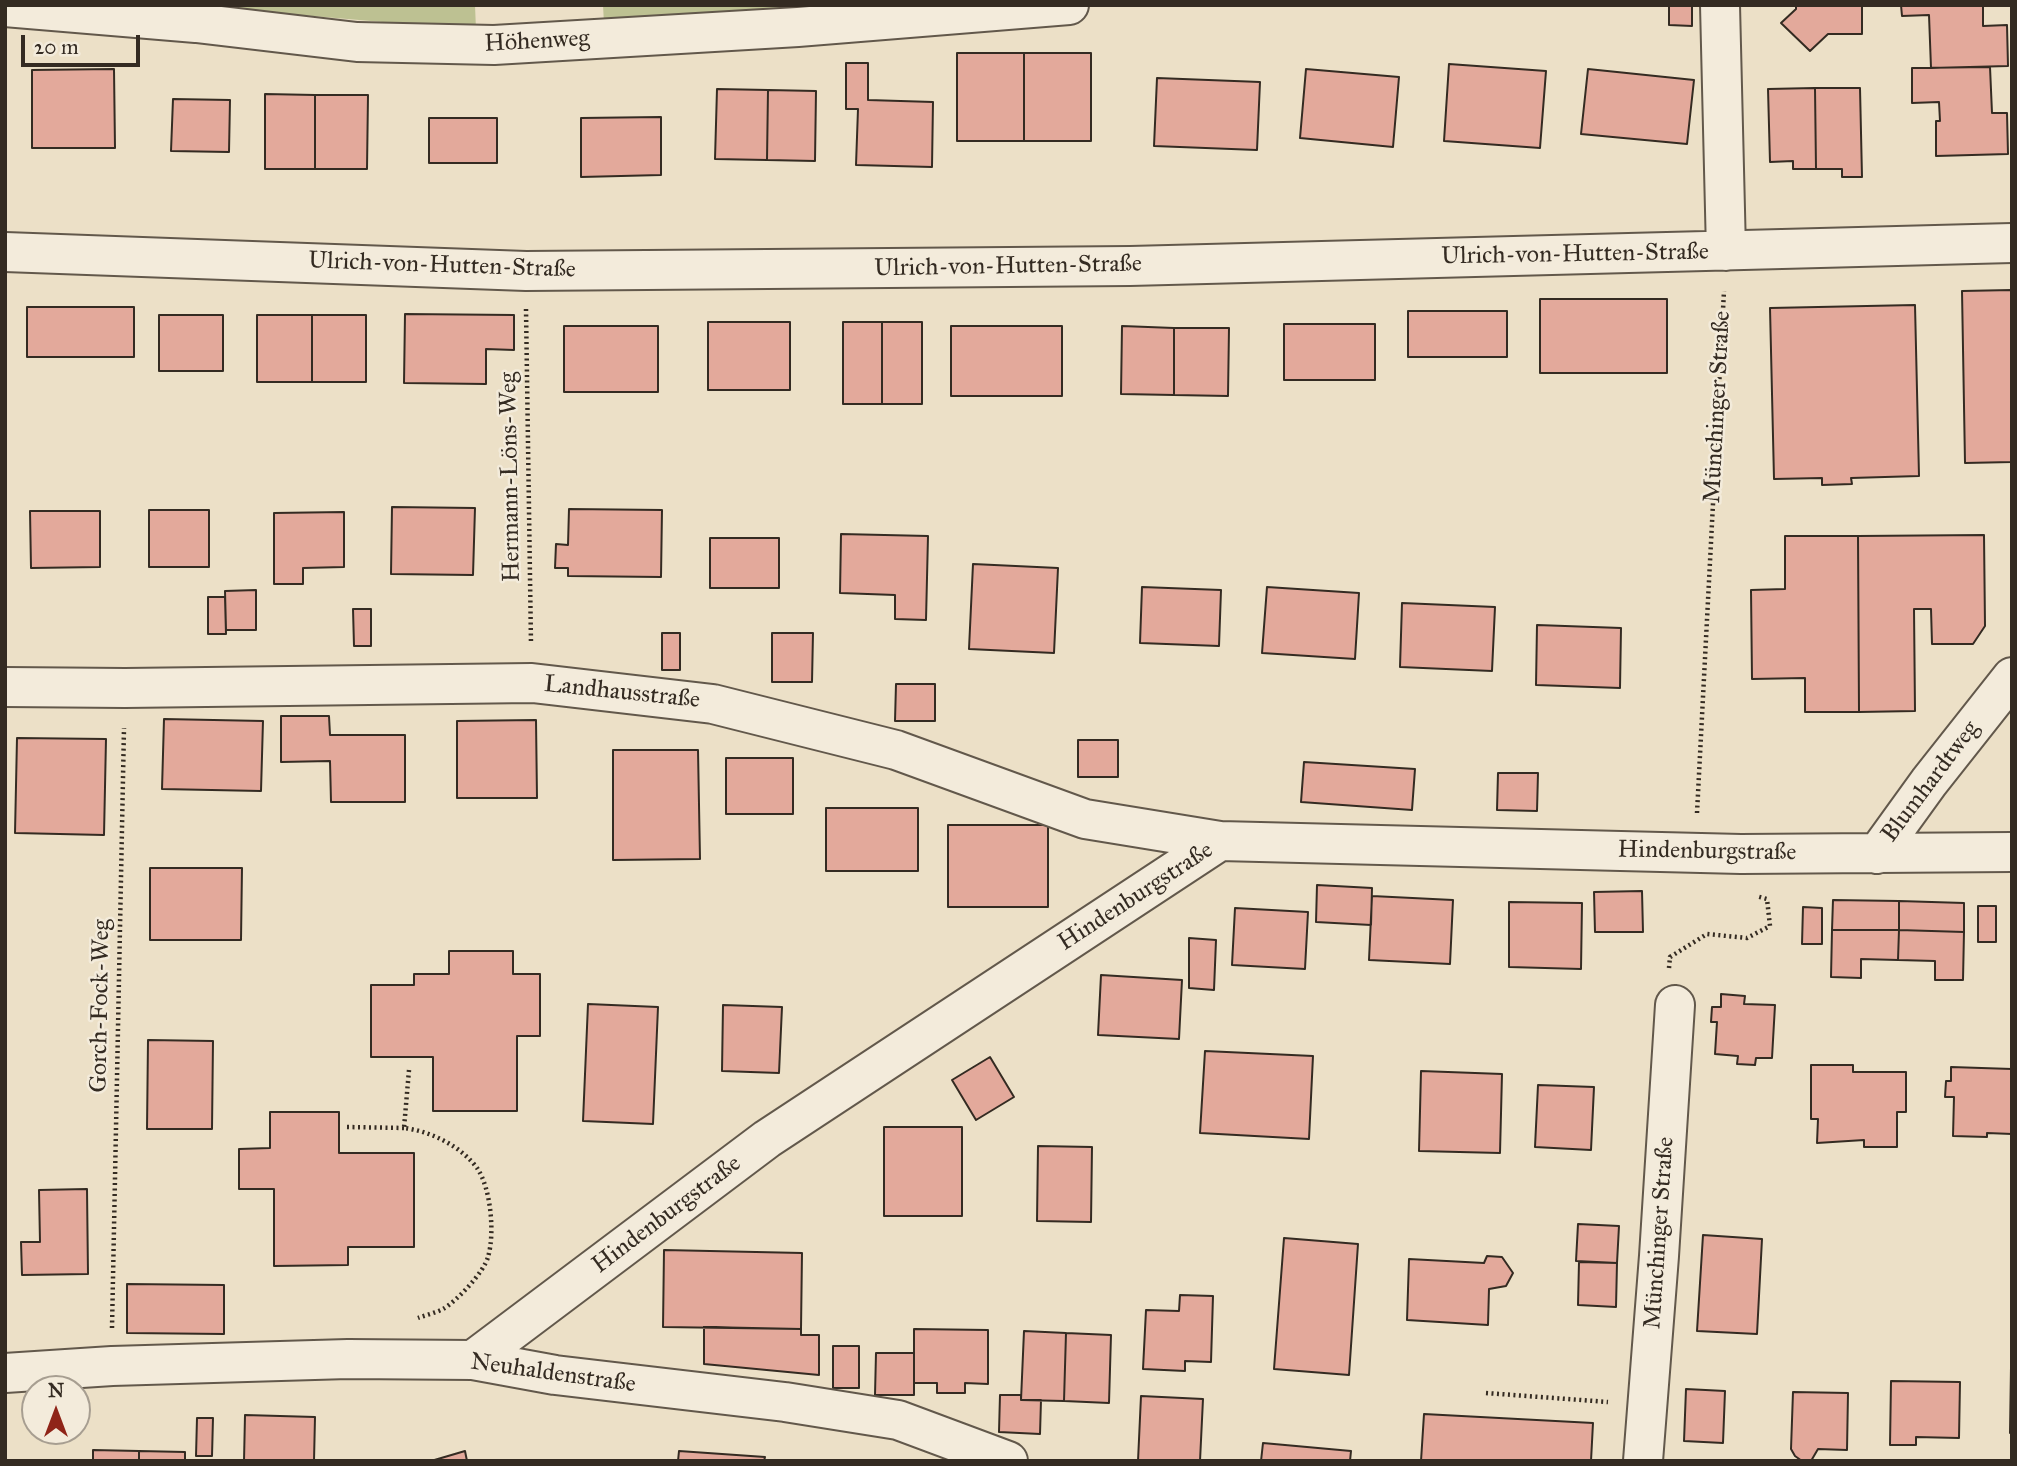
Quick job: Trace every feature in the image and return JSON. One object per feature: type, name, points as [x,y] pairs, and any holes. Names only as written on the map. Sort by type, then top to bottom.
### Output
[{"type":"street","name":"Höhenweg","points":[[5,7],[196,23],[357,42],[494,46],[798,27],[1069,5]]},
{"type":"street","points":[[1720,5],[1726,251]]},
{"type":"street","name":"Ulrich-von-Hutten-Straße","points":[[5,252],[526,271],[1130,266],[2012,243]]},
{"type":"street","name":"Blumhardtweg","points":[[1877,854],[1929,782],[2012,677]]},
{"type":"street","name":"Landhausstraße","points":[[5,687],[532,683],[713,704],[896,750],[1085,819],[1220,841]]},
{"type":"street","name":"Hindenburgstraße","points":[[473,1360],[767,1139],[1220,841],[1741,854],[2012,852]]},
{"type":"street","name":"Münchinger Straße","points":[[1643,1461],[1675,1005]]},
{"type":"street","name":"Neuhaldenstraße","points":[[5,1373],[265,1361],[473,1360],[555,1375],[785,1402],[898,1420],[1008,1461]]},
{"type":"path","name":"Münchinger Straße","points":[[1697,809],[1726,251]]},
{"type":"path","name":"Hermann-Löns-Weg","points":[[526,271],[527,486],[532,683]]},
{"type":"path","name":"Gorch-Fock-Weg","points":[[112,1325],[125,688]]},
{"type":"path","points":[[1747,938],[1770,926],[1767,899],[1755,895]]},
{"type":"path","points":[[404,1128],[409,1070]]},
{"type":"path","points":[[347,1127],[417,1129],[442,1139],[464,1154],[478,1170],[493,1226],[488,1259],[467,1289],[444,1308],[409,1321]]},
{"type":"path","points":[[1486,1393],[1647,1404]]},
{"type":"green space","points":[[184,5],[475,5],[476,30]]},
{"type":"green space","points":[[603,5],[861,5],[604,24]]},
{"type":"building","points":[[1669,5],[1692,5],[1692,26],[1669,25]]},
{"type":"building","points":[[1796,5],[1862,5],[1862,34],[1828,34],[1810,51],[1781,23],[1796,9]]},
{"type":"building","points":[[1901,5],[1983,5],[1983,26],[2007,25],[2008,66],[1931,68],[1929,15],[1902,16]]},
{"type":"building","points":[[957,53],[1024,53],[1024,141],[957,141]]},
{"type":"building","points":[[1024,53],[1091,53],[1091,141],[1024,141]]},
{"type":"building","points":[[846,63],[868,63],[868,100],[933,102],[932,167],[856,165],[858,109],[846,109]]},
{"type":"building","points":[[1449,64],[1546,71],[1540,148],[1444,141]]},
{"type":"building","points":[[1990,67],[1992,113],[2007,113],[2008,154],[1936,156],[1939,102],[1912,103],[1912,68]]},
{"type":"building","points":[[114,69],[115,148],[32,148],[32,70]]},
{"type":"building","points":[[1306,69],[1399,77],[1393,147],[1300,138]]},
{"type":"building","points":[[1588,69],[1694,80],[1687,144],[1581,134]]},
{"type":"building","points":[[1157,78],[1260,82],[1257,150],[1154,146]]},
{"type":"building","points":[[1815,88],[1860,88],[1862,177],[1842,177],[1842,169],[1816,169]]},
{"type":"building","points":[[1815,88],[1816,169],[1793,169],[1793,161],[1770,162],[1768,89]]},
{"type":"building","points":[[717,89],[768,90],[767,160],[715,159]]},
{"type":"building","points":[[768,90],[816,91],[815,161],[767,160]]},
{"type":"building","points":[[265,94],[315,95],[315,169],[265,169]]},
{"type":"building","points":[[315,95],[368,95],[367,169],[315,169]]},
{"type":"building","points":[[173,99],[230,100],[229,152],[171,151]]},
{"type":"building","points":[[661,117],[661,175],[581,177],[581,118]]},
{"type":"building","points":[[429,118],[497,118],[497,163],[429,163]]},
{"type":"building","points":[[2012,290],[2012,462],[1965,463],[1962,291]]},
{"type":"building","points":[[1540,299],[1667,299],[1667,373],[1540,373]]},
{"type":"building","points":[[1915,305],[1919,476],[1851,478],[1852,484],[1822,485],[1822,478],[1774,479],[1770,308]]},
{"type":"building","points":[[27,307],[134,307],[134,357],[27,357]]},
{"type":"building","points":[[1408,311],[1507,311],[1507,357],[1408,357]]},
{"type":"building","points":[[405,314],[514,315],[514,350],[486,349],[486,384],[404,383]]},
{"type":"building","points":[[159,315],[223,315],[223,371],[159,371]]},
{"type":"building","points":[[257,315],[312,315],[312,382],[257,382]]},
{"type":"building","points":[[312,315],[366,315],[366,382],[312,382]]},
{"type":"building","points":[[708,322],[790,322],[790,390],[708,390]]},
{"type":"building","points":[[843,322],[882,322],[882,404],[843,404]]},
{"type":"building","points":[[882,322],[922,322],[922,404],[882,404]]},
{"type":"building","points":[[1284,324],[1375,324],[1375,380],[1284,380]]},
{"type":"building","points":[[564,326],[658,326],[658,392],[564,392]]},
{"type":"building","points":[[951,326],[1062,326],[1062,396],[951,396]]},
{"type":"building","points":[[1122,326],[1174,328],[1174,395],[1121,394]]},
{"type":"building","points":[[1174,328],[1229,328],[1228,396],[1174,395]]},
{"type":"building","points":[[392,507],[475,508],[473,575],[391,574]]},
{"type":"building","points":[[569,509],[662,510],[661,577],[568,576],[568,568],[555,568],[556,544],[568,545]]},
{"type":"building","points":[[149,510],[209,510],[209,567],[149,567]]},
{"type":"building","points":[[30,511],[100,511],[100,567],[31,568]]},
{"type":"building","points":[[344,512],[344,567],[303,568],[303,584],[274,584],[274,513]]},
{"type":"building","points":[[841,534],[928,536],[926,620],[895,619],[895,595],[840,593]]},
{"type":"building","points":[[1984,535],[1985,626],[1973,644],[1932,644],[1931,609],[1914,609],[1915,711],[1859,712],[1858,536]]},
{"type":"building","points":[[1785,536],[1858,536],[1859,712],[1805,712],[1805,678],[1752,679],[1751,590],[1785,589]]},
{"type":"building","points":[[710,538],[779,538],[779,588],[710,588]]},
{"type":"building","points":[[973,564],[1058,568],[1054,653],[969,649]]},
{"type":"building","points":[[1142,587],[1221,590],[1219,646],[1140,643]]},
{"type":"building","points":[[1267,587],[1359,593],[1355,659],[1262,653]]},
{"type":"building","points":[[256,590],[256,630],[226,630],[225,591]]},
{"type":"building","points":[[208,597],[225,597],[226,634],[208,634]]},
{"type":"building","points":[[1402,603],[1495,607],[1492,671],[1400,667]]},
{"type":"building","points":[[353,609],[371,609],[371,646],[354,646]]},
{"type":"building","points":[[1537,625],[1621,628],[1620,688],[1536,685]]},
{"type":"building","points":[[662,633],[680,633],[680,670],[662,670]]},
{"type":"building","points":[[772,633],[813,633],[812,682],[772,682]]},
{"type":"building","points":[[896,684],[935,684],[935,721],[895,721]]},
{"type":"building","points":[[281,716],[329,716],[330,735],[405,735],[405,802],[331,802],[330,761],[281,762]]},
{"type":"building","points":[[164,719],[263,721],[261,791],[162,789]]},
{"type":"building","points":[[536,720],[537,798],[457,798],[457,721]]},
{"type":"building","points":[[17,738],[106,739],[104,835],[15,833]]},
{"type":"building","points":[[1078,740],[1118,740],[1118,777],[1078,777]]},
{"type":"building","points":[[613,750],[698,750],[700,859],[613,860]]},
{"type":"building","points":[[726,758],[793,758],[793,814],[726,814]]},
{"type":"building","points":[[1304,762],[1415,769],[1412,810],[1301,802]]},
{"type":"building","points":[[1498,773],[1538,773],[1537,811],[1497,810]]},
{"type":"building","points":[[826,808],[918,808],[918,871],[826,871]]},
{"type":"building","points":[[948,825],[1048,825],[1048,907],[948,907]]},
{"type":"building","points":[[150,868],[242,868],[241,940],[150,940]]},
{"type":"building","points":[[1317,885],[1372,888],[1371,925],[1316,922]]},
{"type":"building","points":[[1642,891],[1643,932],[1595,932],[1594,892]]},
{"type":"building","points":[[1372,896],[1453,900],[1450,964],[1369,960]]},
{"type":"building","points":[[1833,900],[1899,901],[1899,930],[1832,930]]},
{"type":"building","points":[[1899,901],[1964,903],[1964,932],[1899,930]]},
{"type":"building","points":[[1509,902],[1582,903],[1581,969],[1509,967]]},
{"type":"building","points":[[1978,906],[1996,906],[1996,942],[1978,942]]},
{"type":"building","points":[[1803,907],[1822,908],[1822,944],[1802,944]]},
{"type":"building","points":[[1235,908],[1308,912],[1305,969],[1232,965]]},
{"type":"building","points":[[1832,930],[1899,930],[1898,960],[1861,959],[1861,978],[1831,977]]},
{"type":"building","points":[[1899,930],[1964,932],[1963,980],[1935,980],[1935,961],[1898,960]]},
{"type":"building","points":[[1189,938],[1216,940],[1214,990],[1189,988]]},
{"type":"building","points":[[449,951],[513,951],[513,974],[540,974],[540,1036],[517,1036],[517,1111],[433,1111],[433,1057],[371,1057],[371,985],[414,985],[414,974],[449,974]]},
{"type":"building","points":[[1101,975],[1182,980],[1179,1039],[1098,1035]]},
{"type":"building","points":[[1721,994],[1745,996],[1744,1004],[1775,1005],[1772,1058],[1756,1058],[1755,1065],[1737,1064],[1738,1056],[1715,1054],[1717,1022],[1711,1022],[1712,1007],[1721,1007]]},
{"type":"building","points":[[588,1004],[658,1007],[653,1124],[583,1121]]},
{"type":"building","points":[[723,1005],[782,1007],[779,1073],[722,1071]]},
{"type":"building","points":[[148,1040],[213,1041],[212,1129],[147,1129]]},
{"type":"building","points":[[1205,1051],[1313,1056],[1309,1139],[1200,1133]]},
{"type":"building","points":[[990,1057],[1014,1097],[976,1120],[952,1080]]},
{"type":"building","points":[[1811,1065],[1853,1065],[1853,1072],[1906,1072],[1906,1112],[1897,1112],[1897,1147],[1864,1147],[1864,1140],[1817,1143],[1818,1119],[1811,1119]]},
{"type":"building","points":[[1951,1067],[2012,1069],[2012,1134],[1987,1133],[1987,1137],[1953,1136],[1954,1097],[1945,1097],[1946,1081],[1951,1081]]},
{"type":"building","points":[[1421,1071],[1502,1074],[1500,1153],[1419,1151]]},
{"type":"building","points":[[1538,1085],[1594,1087],[1591,1150],[1535,1147]]},
{"type":"building","points":[[270,1112],[339,1112],[339,1153],[414,1153],[414,1247],[348,1247],[348,1265],[274,1266],[274,1189],[239,1189],[239,1149],[270,1148]]},
{"type":"building","points":[[884,1127],[962,1127],[962,1216],[884,1216]]},
{"type":"building","points":[[1038,1146],[1092,1147],[1091,1222],[1037,1221]]},
{"type":"building","points":[[87,1189],[88,1274],[22,1275],[21,1242],[40,1242],[39,1190]]},
{"type":"building","points":[[1578,1224],[1619,1226],[1617,1263],[1576,1261]]},
{"type":"building","points":[[1703,1235],[1762,1239],[1757,1334],[1697,1331]]},
{"type":"building","points":[[1284,1238],[1358,1244],[1349,1375],[1274,1369]]},
{"type":"building","points":[[664,1250],[802,1253],[801,1329],[663,1327]]},
{"type":"building","points":[[1487,1256],[1502,1257],[1513,1273],[1506,1286],[1489,1289],[1488,1325],[1407,1320],[1409,1259],[1484,1263]]},
{"type":"building","points":[[1579,1262],[1617,1263],[1616,1307],[1578,1305]]},
{"type":"building","points":[[127,1284],[224,1285],[224,1334],[127,1333]]},
{"type":"building","points":[[1180,1295],[1213,1296],[1211,1362],[1185,1361],[1185,1371],[1143,1369],[1146,1310],[1179,1311]]},
{"type":"building","points":[[704,1327],[801,1329],[801,1335],[819,1335],[819,1375],[704,1364]]},
{"type":"building","points":[[914,1329],[988,1330],[988,1384],[965,1383],[965,1393],[937,1393],[937,1383],[914,1383]]},
{"type":"building","points":[[1024,1331],[1066,1333],[1064,1401],[1021,1400]]},
{"type":"building","points":[[1066,1333],[1111,1335],[1109,1403],[1064,1401]]},
{"type":"building","points":[[833,1346],[859,1346],[859,1388],[833,1388]]},
{"type":"building","points":[[876,1353],[914,1353],[914,1395],[875,1395]]},
{"type":"building","points":[[2011,1367],[2012,1433],[2010,1433]]},
{"type":"building","points":[[1891,1381],[1960,1382],[1959,1438],[1916,1437],[1916,1445],[1890,1445]]},
{"type":"building","points":[[1686,1389],[1725,1391],[1723,1443],[1684,1441]]},
{"type":"building","points":[[1793,1392],[1848,1393],[1847,1450],[1818,1449],[1811,1461],[1802,1461],[1795,1456],[1791,1449]]},
{"type":"building","points":[[1000,1395],[1021,1395],[1021,1400],[1041,1400],[1040,1434],[999,1432]]},
{"type":"building","points":[[1141,1396],[1203,1399],[1200,1461],[1138,1461]]},
{"type":"building","points":[[1424,1414],[1593,1423],[1591,1461],[1421,1461]]},
{"type":"building","points":[[245,1415],[315,1417],[314,1461],[244,1461]]},
{"type":"building","points":[[197,1418],[213,1418],[212,1456],[196,1456]]},
{"type":"building","points":[[1263,1443],[1351,1451],[1350,1461],[1261,1461]]},
{"type":"building","points":[[93,1450],[139,1451],[139,1461],[93,1461]]},
{"type":"building","points":[[139,1451],[185,1452],[185,1461],[139,1461]]},
{"type":"building","points":[[465,1451],[467,1461],[431,1461]]},
{"type":"building","points":[[679,1451],[765,1457],[764,1461],[678,1461]]}]
